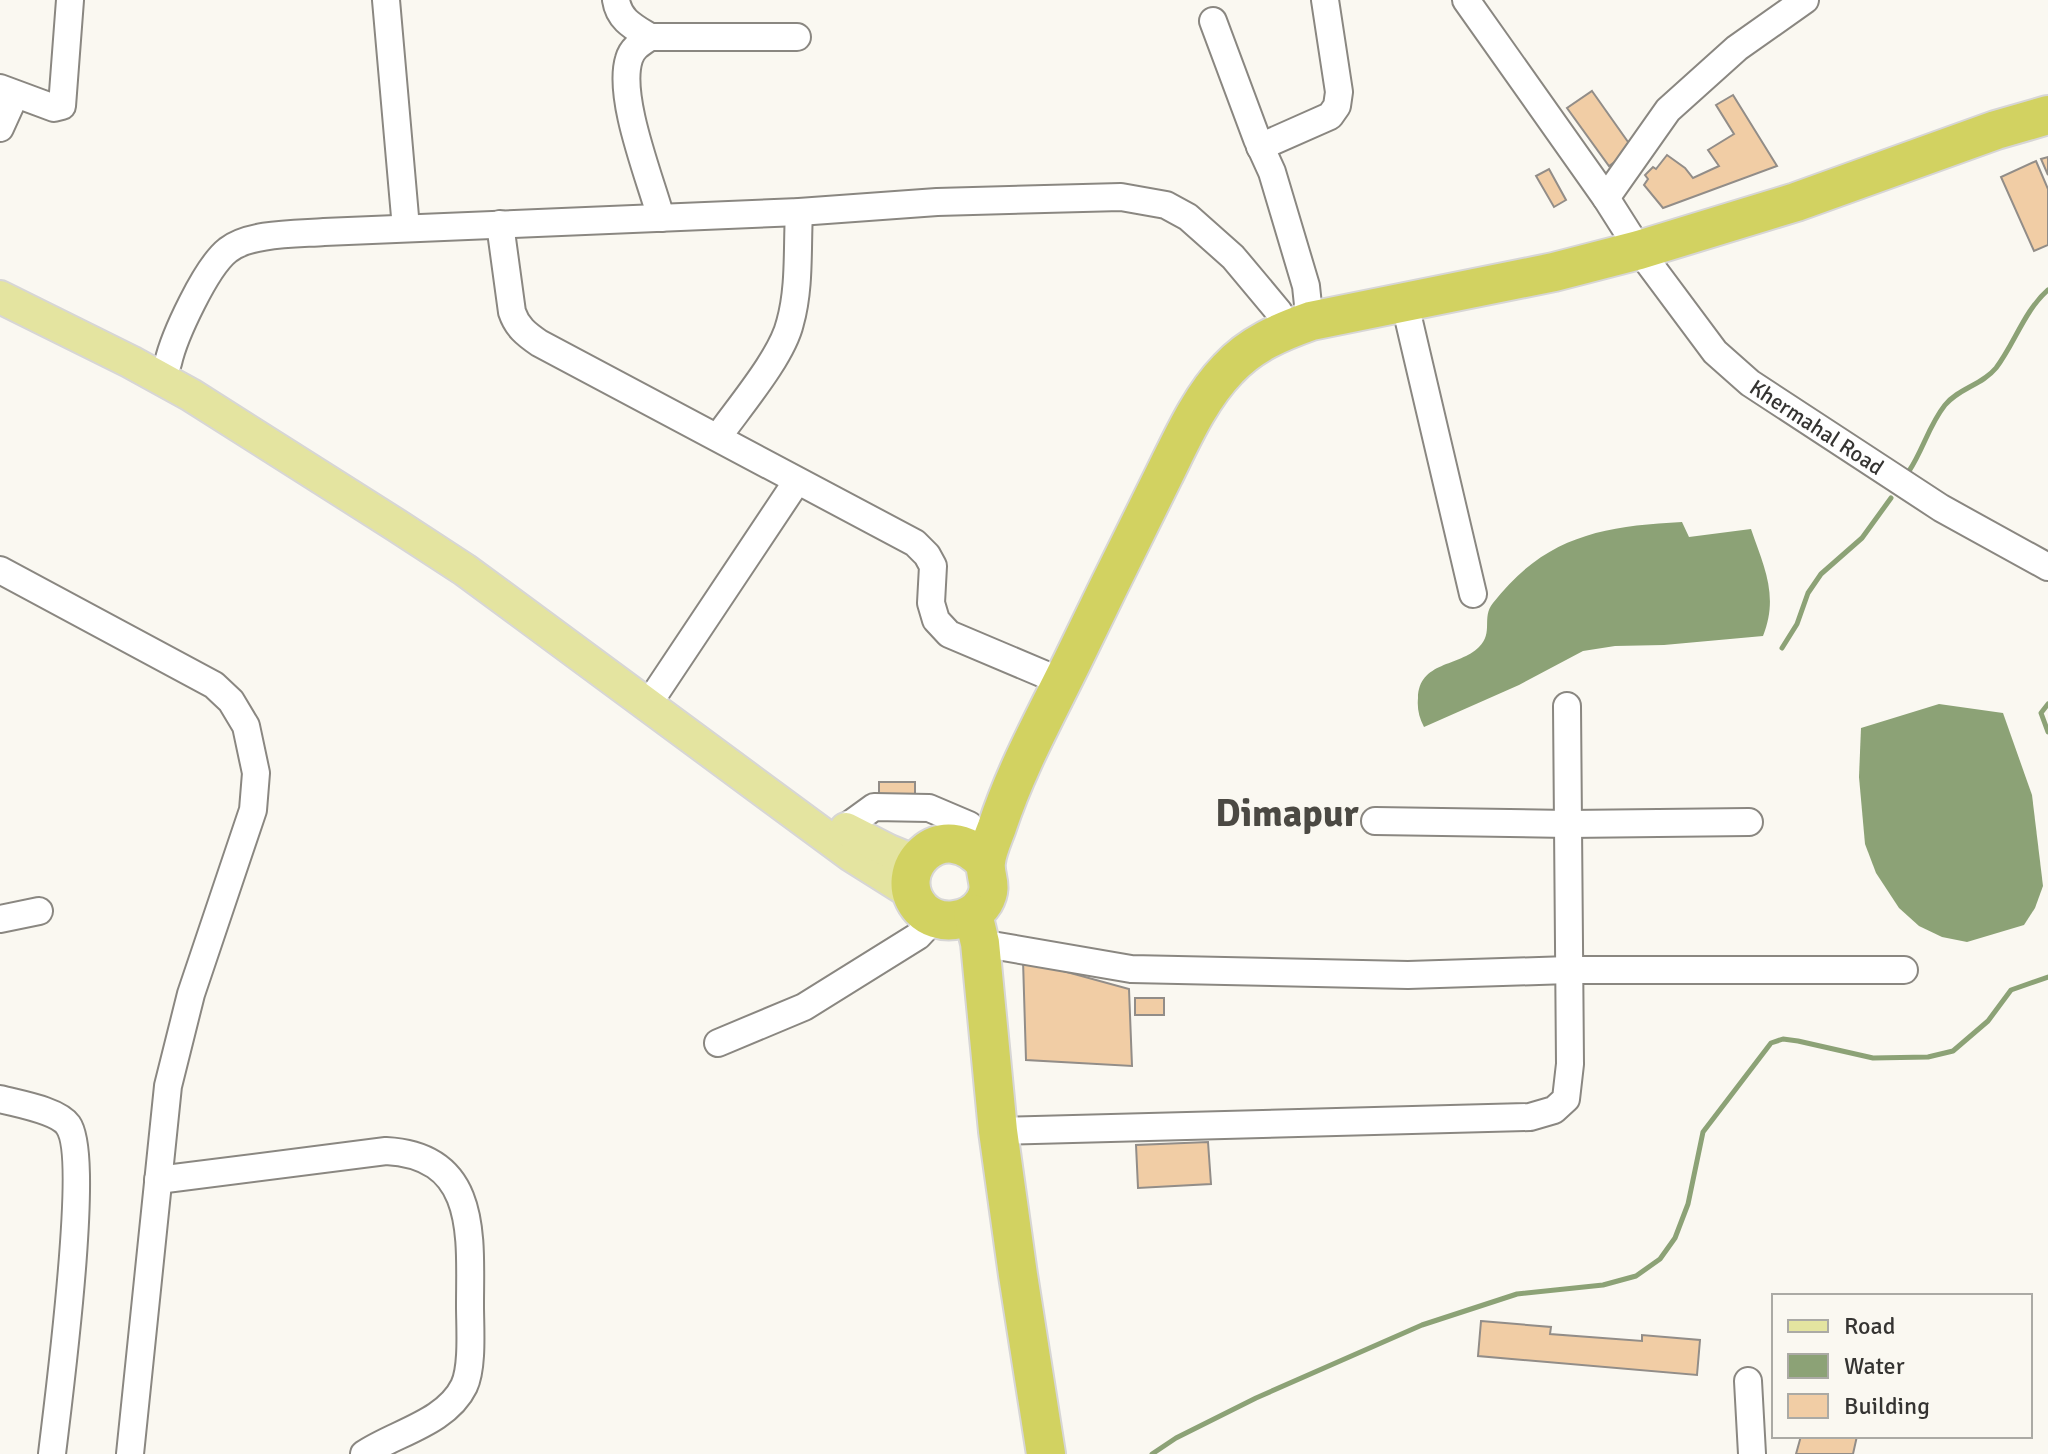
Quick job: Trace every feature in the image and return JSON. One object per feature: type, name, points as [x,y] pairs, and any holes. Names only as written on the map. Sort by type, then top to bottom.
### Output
[{"type":"highway","points":[[1027,1454],[1002,1276],[970,994],[927,850],[943,843],[971,844],[1003,809],[1027,752],[1186,431],[1227,369],[1273,335],[1311,321],[1554,272],[1902,142],[2048,97]]},
{"type":"highway","points":[[971,844],[1046,675],[1132,496],[1191,384],[1222,346],[1247,328],[1294,308],[1532,259],[1634,242],[1796,202],[1996,130],[2048,115]]},
{"type":"highway","points":[[945,909],[983,904],[989,891],[989,877],[971,844]]},
{"type":"highway","points":[[945,909],[998,1131],[1046,1454]]},
{"type":"main road","points":[[0,279],[168,363],[416,516],[845,828],[889,851],[945,909]]},
{"type":"main road","points":[[0,297],[191,395],[419,540],[465,570],[851,855],[945,909]]},
{"type":"street","points":[[0,128],[8,92],[54,108],[62,106],[65,99],[70,0]]},
{"type":"street","points":[[386,0],[406,228]]},
{"type":"street","points":[[616,0],[620,14],[626,21],[650,37]]},
{"type":"street","points":[[1260,147],[1330,116],[1337,106],[1339,92],[1325,0]]},
{"type":"street","name":"Khermahal Road","points":[[1466,0],[1634,242],[1715,352],[1750,383],[1941,508],[2048,567]]},
{"type":"street","points":[[1606,198],[1668,110],[1737,48],[1805,0]]},
{"type":"street","points":[[168,363],[204,281],[228,249],[258,238],[406,228],[799,212],[937,202],[1121,197],[1166,205],[1188,217],[1294,308],[1306,286],[1279,194],[1213,21]]},
{"type":"street","points":[[661,218],[630,110],[626,78],[629,58],[637,45],[650,37],[797,37]]},
{"type":"street","points":[[718,437],[779,349],[790,326],[795,302],[799,212]]},
{"type":"street","points":[[500,224],[512,312],[525,333],[915,543],[933,566],[931,603],[936,620],[949,634],[1046,675]]},
{"type":"street","points":[[1404,300],[1473,594]]},
{"type":"street","points":[[657,691],[797,481]]},
{"type":"street","points":[[0,570],[214,685],[231,701],[246,726],[256,773],[253,810],[187,1009],[168,1086],[130,1454]]},
{"type":"street","points":[[998,1131],[1530,1117],[1554,1110],[1566,1099],[1570,1064],[1567,706]]},
{"type":"street","points":[[845,828],[874,807],[929,808],[971,844]]},
{"type":"street","points":[[1375,821],[1568,824],[1749,822]]},
{"type":"street","points":[[718,1043],[804,1007],[918,936],[945,909],[1131,969],[1408,975],[1569,970],[1904,970]]},
{"type":"street","points":[[0,919],[39,911]]},
{"type":"street","points":[[0,1099],[59,1116],[68,1125],[74,1139],[72,1271],[52,1454]]},
{"type":"street","points":[[158,1180],[386,1151],[409,1153],[432,1161],[446,1175],[460,1197],[470,1229],[466,1384],[453,1402],[433,1417],[364,1454]]},
{"type":"street","points":[[1748,1381],[1752,1454]]},
{"type":"water","points":[[1682,522],[1689,537],[1751,529],[1770,595],[1768,621],[1763,636],[1583,651],[1519,685],[1424,727],[1418,702],[1425,677],[1479,647],[1486,636],[1488,614],[1493,603],[1533,563],[1555,549],[1601,532]]},
{"type":"water","points":[[1939,704],[2003,713],[2032,795],[2043,886],[2035,908],[2024,925],[1967,942],[1942,937],[1919,926],[1899,908],[1876,873],[1865,844],[1859,777],[1861,728]]},
{"type":"building","points":[[1592,91],[1633,149],[1609,166],[1567,108]]},
{"type":"building","points":[[1733,95],[1777,166],[1663,208],[1644,185],[1648,179],[1645,175],[1653,167],[1656,169],[1667,155],[1693,178],[1719,166],[1708,150],[1734,134],[1716,105]]},
{"type":"building","points":[[2048,157],[2048,175],[2041,159]]},
{"type":"building","points":[[2036,161],[2048,189],[2048,245],[2034,251],[2001,177]]},
{"type":"building","points":[[1549,169],[1566,200],[1554,207],[1536,176]]},
{"type":"building","points":[[879,782],[915,782],[915,820],[879,820]]},
{"type":"building","points":[[1023,960],[1129,989],[1132,1066],[1026,1060]]},
{"type":"building","points":[[1135,998],[1164,998],[1164,1015],[1135,1015]]},
{"type":"building","points":[[1208,1142],[1211,1184],[1138,1188],[1136,1145]]},
{"type":"building","points":[[1481,1321],[1551,1327],[1550,1334],[1642,1341],[1642,1335],[1700,1340],[1697,1375],[1478,1356]]},
{"type":"building","points":[[1800,1438],[1857,1438],[1853,1454],[1796,1454]]},
{"type":"waterway","points":[[1909,471],[1945,405],[1996,368],[2032,308],[2048,290]]},
{"type":"waterway","points":[[1782,648],[1797,624],[1808,593],[1821,574],[1862,538],[1891,498]]},
{"type":"waterway","points":[[2048,704],[2041,713],[2048,732]]},
{"type":"waterway","points":[[1152,1454],[1176,1438],[1256,1398],[1422,1325],[1517,1294],[1603,1285],[1636,1276],[1660,1259],[1675,1238],[1688,1204],[1703,1132],[1771,1043],[1783,1039],[1798,1041],[1873,1058],[1928,1057],[1953,1051],[1988,1021],[2011,990],[2048,977]]},
{"type":"district","name":"Dimapur","points":[[1287,813]]}]
